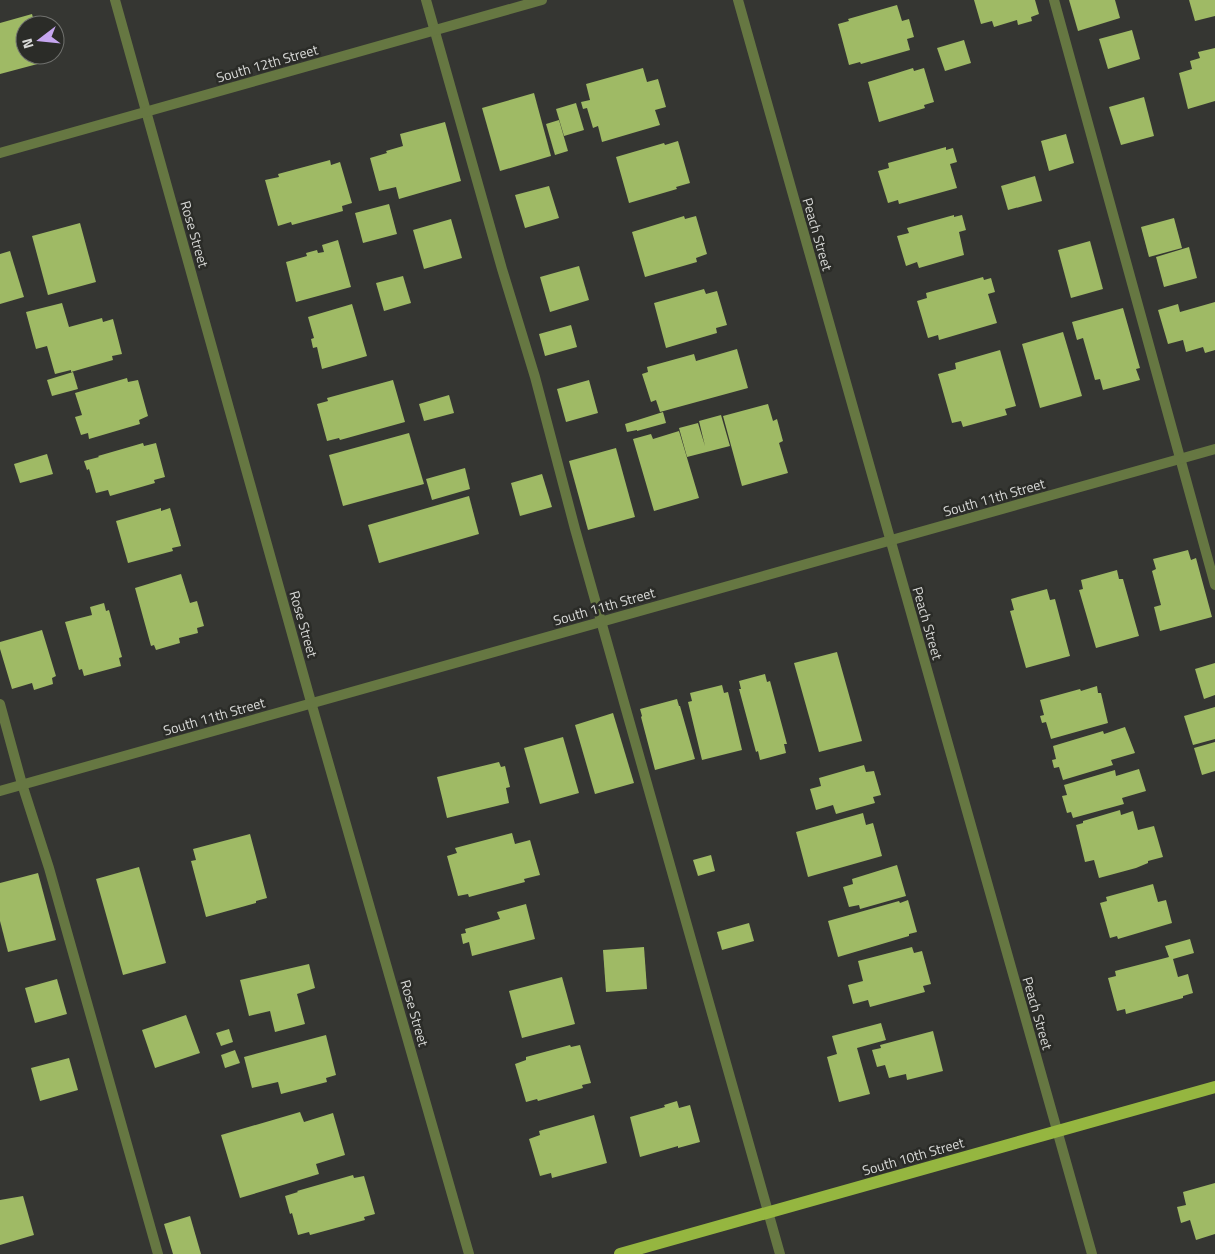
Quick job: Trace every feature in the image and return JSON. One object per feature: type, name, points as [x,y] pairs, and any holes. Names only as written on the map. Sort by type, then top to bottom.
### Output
[{"type":"main road","name":"South 10th Street","points":[[620,1254],[1215,1087]]},
{"type":"street","name":"Rose Street","points":[[115,0],[311,702],[469,1254]]},
{"type":"street","points":[[426,0],[502,269],[535,377],[600,621],[780,1254]]},
{"type":"street","name":"South 12th Street","points":[[0,153],[542,0]]},
{"type":"street","name":"Peach Street","points":[[738,0],[1092,1254]]},
{"type":"street","points":[[1054,0],[1215,585]]},
{"type":"street","name":"South 11th Street","points":[[0,791],[1215,449]]},
{"type":"street","points":[[0,704],[22,784],[49,868],[158,1254]]},
{"type":"building","points":[[974,0],[1035,0],[1039,14],[1031,17],[1032,21],[1018,25],[1017,20],[994,27],[992,21],[981,24]]},
{"type":"building","points":[[1069,0],[1115,0],[1120,18],[1078,31]]},
{"type":"building","points":[[1189,0],[1215,0],[1215,16],[1195,21]]},
{"type":"building","points":[[897,5],[902,21],[909,19],[914,37],[907,39],[910,50],[861,64],[860,62],[849,65],[838,24],[849,21],[848,19]]},
{"type":"building","points":[[15,19],[15,65],[34,65],[0,74],[0,23]]},
{"type":"building","points":[[1132,30],[1140,59],[1108,69],[1099,39]]},
{"type":"building","points":[[964,40],[971,63],[945,71],[937,48]]},
{"type":"building","points":[[1215,48],[1215,101],[1188,109],[1179,73],[1192,69],[1190,61],[1200,58],[1198,52]]},
{"type":"building","points":[[643,68],[647,82],[658,79],[666,107],[655,110],[660,125],[602,142],[598,126],[593,128],[587,108],[583,109],[581,102],[590,100],[586,84]]},
{"type":"building","points":[[913,68],[914,71],[924,68],[934,102],[924,105],[925,108],[879,122],[868,82]]},
{"type":"building","points":[[534,93],[551,156],[500,171],[482,108]]},
{"type":"building","points":[[1144,97],[1154,136],[1121,145],[1109,107]]},
{"type":"building","points":[[576,103],[584,130],[564,136],[556,109]]},
{"type":"building","points":[[559,120],[568,151],[555,155],[546,124]]},
{"type":"building","points":[[445,122],[461,181],[399,199],[396,187],[379,191],[370,158],[403,146],[400,134]]},
{"type":"building","points":[[1066,134],[1074,163],[1049,171],[1041,141]]},
{"type":"building","points":[[678,141],[690,183],[676,187],[677,189],[629,203],[616,157],[664,143],[665,145]]},
{"type":"building","points":[[946,147],[946,150],[953,148],[957,162],[950,164],[957,188],[899,204],[898,200],[888,203],[878,171],[889,168],[888,163]]},
{"type":"building","points":[[330,160],[331,165],[340,162],[352,203],[342,206],[343,211],[292,225],[291,222],[278,226],[265,180],[279,177],[278,174]]},
{"type":"building","points":[[1035,176],[1042,201],[1008,210],[1001,186]]},
{"type":"building","points":[[549,186],[559,218],[525,228],[515,195]]},
{"type":"building","points":[[389,204],[397,234],[363,243],[355,213]]},
{"type":"building","points":[[954,215],[954,217],[962,215],[966,230],[959,232],[964,255],[919,268],[917,262],[906,266],[897,236],[909,233],[907,228]]},
{"type":"building","points":[[684,216],[685,219],[696,216],[707,254],[696,258],[697,262],[645,277],[632,232]]},
{"type":"building","points":[[1174,218],[1182,248],[1149,257],[1141,227]]},
{"type":"building","points":[[451,219],[462,258],[424,269],[413,230]]},
{"type":"building","points":[[80,223],[96,282],[48,295],[32,236]]},
{"type":"building","points":[[338,240],[351,287],[296,302],[286,262],[307,256],[306,253],[317,250],[318,253],[324,252],[322,245]]},
{"type":"building","points":[[1090,241],[1103,289],[1071,298],[1058,250]]},
{"type":"building","points":[[1189,247],[1197,278],[1164,287],[1156,257]]},
{"type":"building","points":[[10,251],[24,297],[0,304],[0,254]]},
{"type":"building","points":[[579,266],[589,300],[550,312],[540,277]]},
{"type":"building","points":[[403,276],[411,303],[384,311],[376,283]]},
{"type":"building","points":[[983,277],[984,280],[991,278],[995,292],[988,294],[997,323],[939,340],[938,335],[928,338],[917,301],[927,298],[926,293]]},
{"type":"building","points":[[704,289],[706,294],[717,291],[727,325],[716,328],[717,333],[666,348],[654,303]]},
{"type":"building","points":[[1215,302],[1215,350],[1205,353],[1203,347],[1186,352],[1183,340],[1168,344],[1158,310],[1178,304],[1180,312]]},
{"type":"building","points":[[62,303],[69,327],[102,318],[103,322],[113,319],[122,354],[112,356],[113,360],[71,372],[71,370],[55,374],[47,346],[36,349],[26,312]]},
{"type":"building","points":[[352,304],[367,356],[322,369],[317,347],[313,348],[311,339],[314,338],[308,317]]},
{"type":"building","points":[[1123,308],[1140,368],[1136,369],[1140,380],[1103,390],[1100,379],[1095,380],[1083,338],[1077,340],[1072,322]]},
{"type":"building","points":[[571,325],[577,347],[545,356],[539,334]]},
{"type":"building","points":[[1063,332],[1082,396],[1040,408],[1022,344]]},
{"type":"building","points":[[737,349],[748,388],[660,412],[656,400],[651,402],[642,374],[648,372],[647,367],[694,354],[696,361]]},
{"type":"building","points":[[1000,350],[1016,406],[1005,409],[1007,415],[963,427],[961,421],[952,423],[938,374],[956,369],[955,363]]},
{"type":"building","points":[[73,372],[78,389],[52,396],[47,380]]},
{"type":"building","points":[[127,378],[128,382],[138,380],[148,416],[139,420],[140,424],[89,439],[88,433],[81,435],[75,417],[82,415],[75,393]]},
{"type":"building","points":[[393,380],[405,422],[340,440],[339,438],[327,441],[317,404],[328,401],[327,398]]},
{"type":"building","points":[[589,380],[598,413],[566,422],[557,389]]},
{"type":"building","points":[[449,395],[454,413],[424,421],[419,404]]},
{"type":"building","points":[[768,404],[773,421],[777,419],[783,441],[779,443],[788,473],[742,486],[723,416]]},
{"type":"building","points":[[663,412],[666,423],[627,432],[625,424]]},
{"type":"building","points":[[721,415],[730,446],[687,457],[679,428],[698,423],[705,446],[699,421]]},
{"type":"building","points":[[679,431],[699,498],[654,511],[633,439],[651,434],[653,439]]},
{"type":"building","points":[[409,433],[424,484],[343,506],[329,455]]},
{"type":"building","points":[[143,443],[144,446],[156,443],[165,477],[154,480],[155,483],[110,496],[108,490],[96,493],[89,469],[87,470],[84,461]]},
{"type":"building","points":[[616,448],[635,517],[588,530],[569,461]]},
{"type":"building","points":[[47,454],[53,474],[20,483],[14,464]]},
{"type":"building","points":[[465,468],[470,489],[432,500],[426,479]]},
{"type":"building","points":[[542,474],[552,507],[520,516],[511,483]]},
{"type":"building","points":[[469,496],[479,534],[379,563],[368,525]]},
{"type":"building","points":[[161,508],[161,511],[170,508],[181,546],[172,548],[173,551],[128,563],[116,521]]},
{"type":"building","points":[[1188,550],[1191,560],[1196,558],[1212,617],[1160,631],[1154,607],[1161,605],[1152,571],[1156,569],[1153,559]]},
{"type":"building","points":[[1117,570],[1119,579],[1123,579],[1139,636],[1096,648],[1079,590],[1083,589],[1081,580]]},
{"type":"building","points":[[181,574],[190,603],[197,601],[204,626],[197,628],[198,633],[179,638],[180,643],[156,650],[154,645],[151,646],[135,588]]},
{"type":"building","points":[[1047,589],[1050,600],[1055,599],[1070,656],[1026,668],[1010,611],[1014,610],[1011,599]]},
{"type":"building","points":[[104,603],[106,611],[109,610],[122,657],[119,658],[121,666],[84,676],[82,669],[79,670],[65,622],[92,615],[90,607]]},
{"type":"building","points":[[42,630],[56,676],[52,678],[53,684],[34,690],[32,683],[12,689],[0,649],[0,642]]},
{"type":"building","points":[[837,652],[862,741],[819,752],[794,663]]},
{"type":"building","points":[[1215,663],[1215,695],[1204,699],[1195,669]]},
{"type":"building","points":[[765,674],[767,682],[770,681],[787,744],[784,744],[786,753],[760,760],[758,751],[756,752],[739,689],[741,689],[739,681]]},
{"type":"building","points":[[722,685],[724,693],[728,692],[742,750],[702,760],[688,702],[692,701],[690,693]]},
{"type":"building","points":[[1097,686],[1098,693],[1101,693],[1108,723],[1051,739],[1046,722],[1042,723],[1040,716],[1044,715],[1040,700]]},
{"type":"building","points":[[677,699],[695,759],[655,770],[640,709]]},
{"type":"building","points":[[1215,707],[1215,739],[1193,745],[1184,716]]},
{"type":"building","points":[[613,713],[634,783],[595,794],[575,725]]},
{"type":"building","points":[[1125,727],[1135,753],[1111,760],[1113,765],[1063,780],[1059,767],[1054,768],[1052,760],[1056,759],[1053,746],[1103,731],[1104,734]]},
{"type":"building","points":[[563,737],[579,793],[540,804],[524,748]]},
{"type":"building","points":[[1215,742],[1215,771],[1202,775],[1194,748]]},
{"type":"building","points":[[499,762],[501,767],[505,766],[510,787],[506,788],[509,803],[447,818],[437,777]]},
{"type":"building","points":[[864,765],[866,772],[874,771],[881,795],[873,797],[875,803],[836,814],[833,805],[816,810],[810,789],[821,786],[819,778]]},
{"type":"building","points":[[1139,769],[1146,791],[1122,798],[1124,804],[1073,818],[1071,812],[1067,813],[1062,796],[1067,795],[1064,785],[1115,770],[1116,776]]},
{"type":"building","points":[[1120,810],[1121,815],[1133,811],[1138,830],[1154,826],[1163,857],[1148,861],[1148,863],[1136,868],[1099,878],[1094,860],[1085,862],[1076,825],[1083,823],[1083,821]]},
{"type":"building","points":[[863,813],[866,825],[873,823],[882,856],[808,877],[796,832]]},
{"type":"building","points":[[512,833],[515,844],[530,840],[540,875],[524,879],[525,882],[469,897],[468,894],[458,896],[447,856],[457,853],[455,848]]},
{"type":"building","points":[[250,834],[267,898],[256,901],[256,903],[206,917],[191,861],[196,860],[193,849]]},
{"type":"building","points":[[711,855],[715,871],[698,876],[693,860]]},
{"type":"building","points":[[897,865],[906,896],[860,909],[859,905],[849,907],[843,887],[853,884],[852,879]]},
{"type":"building","points":[[139,867],[166,963],[123,975],[96,879]]},
{"type":"building","points":[[38,873],[56,940],[8,952],[0,921],[0,883]]},
{"type":"building","points":[[1153,884],[1158,902],[1166,900],[1172,923],[1118,939],[1117,936],[1110,938],[1100,903],[1107,901],[1106,897]]},
{"type":"building","points":[[908,900],[917,932],[838,957],[828,921]]},
{"type":"building","points":[[526,904],[535,939],[472,956],[469,942],[463,944],[461,934],[466,933],[465,929],[500,919],[497,912]]},
{"type":"building","points":[[749,923],[754,941],[722,950],[717,932]]},
{"type":"building","points":[[1190,939],[1194,953],[1173,959],[1178,977],[1188,974],[1193,993],[1183,996],[1183,998],[1126,1014],[1125,1009],[1117,1011],[1108,978],[1116,976],[1115,971],[1169,957],[1165,946]]},
{"type":"building","points":[[644,947],[647,989],[606,992],[603,950]]},
{"type":"building","points":[[912,947],[914,953],[922,951],[931,984],[923,986],[925,992],[870,1007],[868,1000],[853,1004],[848,985],[863,981],[858,961]]},
{"type":"building","points":[[309,964],[315,988],[297,994],[305,1024],[275,1032],[270,1011],[249,1016],[240,980]]},
{"type":"building","points":[[562,977],[575,1024],[522,1038],[509,991]]},
{"type":"building","points":[[57,979],[67,1014],[35,1023],[25,988]]},
{"type":"building","points":[[186,1015],[200,1053],[155,1068],[142,1030]]},
{"type":"building","points":[[881,1023],[886,1040],[857,1048],[870,1094],[839,1102],[827,1057],[837,1054],[832,1036]]},
{"type":"building","points":[[229,1029],[233,1042],[221,1046],[216,1033]]},
{"type":"building","points":[[933,1031],[943,1071],[907,1080],[906,1074],[889,1078],[885,1065],[877,1067],[872,1050],[881,1048],[880,1045]]},
{"type":"building","points":[[326,1035],[336,1075],[326,1078],[327,1082],[281,1094],[278,1082],[252,1088],[244,1057]]},
{"type":"building","points":[[570,1045],[571,1047],[580,1045],[591,1083],[582,1085],[583,1088],[538,1101],[537,1099],[526,1102],[515,1064],[526,1060],[526,1057]]},
{"type":"building","points":[[235,1050],[240,1063],[225,1068],[221,1055]]},
{"type":"building","points":[[69,1058],[78,1090],[40,1101],[31,1068]]},
{"type":"building","points":[[677,1101],[679,1108],[690,1105],[700,1142],[640,1157],[630,1117],[665,1107],[664,1105]]},
{"type":"building","points":[[300,1112],[304,1122],[333,1113],[345,1155],[316,1164],[319,1174],[240,1198],[221,1135]]},
{"type":"building","points":[[594,1115],[607,1163],[552,1178],[551,1173],[540,1176],[529,1139],[540,1135],[539,1131]]},
{"type":"building","points":[[353,1175],[354,1178],[364,1176],[375,1214],[364,1217],[365,1220],[310,1235],[309,1232],[298,1235],[285,1196]]},
{"type":"building","points":[[1215,1183],[1215,1234],[1196,1240],[1190,1220],[1181,1223],[1177,1207],[1186,1205],[1183,1192]]},
{"type":"building","points":[[23,1196],[34,1235],[0,1245],[0,1200]]},
{"type":"building","points":[[190,1216],[201,1254],[173,1254],[164,1224]]}]
